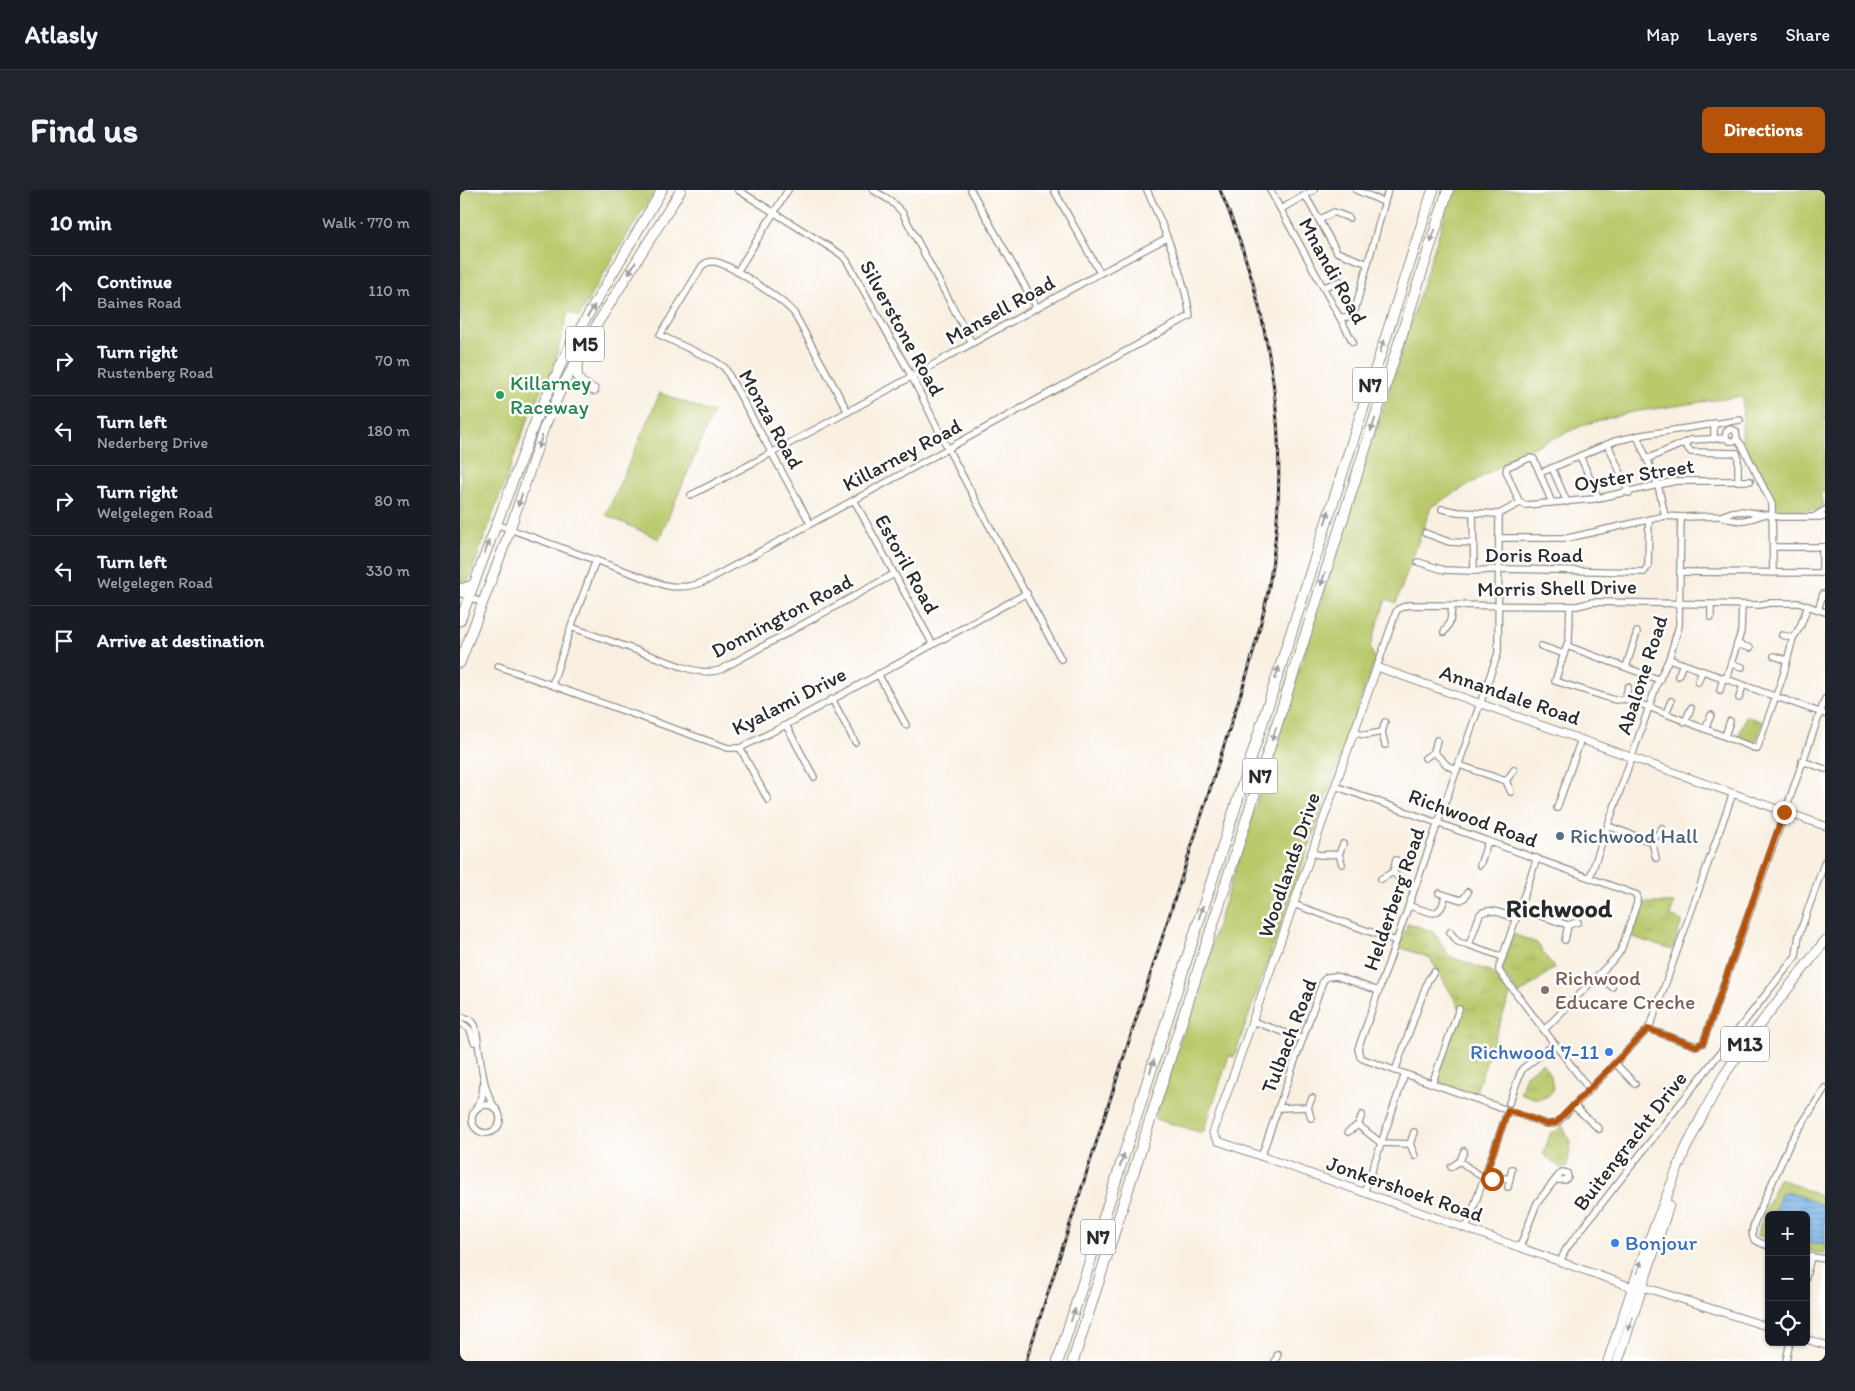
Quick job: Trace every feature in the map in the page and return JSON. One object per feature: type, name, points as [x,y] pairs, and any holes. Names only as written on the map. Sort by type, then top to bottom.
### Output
[{"type":"highway","name":"N7","points":[[1058,1361],[1433,190]]},
{"type":"highway","name":"N7","points":[[1073,1361],[1448,190]]},
{"type":"main road","name":"M5","points":[[460,621],[464,595],[473,585],[537,417],[556,374],[569,347],[662,190]]},
{"type":"main road","name":"M5","points":[[460,662],[510,530],[551,412],[564,383],[586,342],[681,190]]},
{"type":"main road","points":[[586,342],[578,362],[577,377],[581,383],[594,390]]},
{"type":"main road","points":[[460,589],[473,585]]},
{"type":"main road","name":"M13","points":[[1608,1361],[1637,1288],[1682,1159],[1704,1112],[1736,1058],[1767,1014],[1825,940]]},
{"type":"main road","name":"M13","points":[[1618,1361],[1637,1288]]},
{"type":"street","name":"Silverstone Road","points":[[738,190],[844,258],[912,377],[948,449],[1061,659]]},
{"type":"street","points":[[788,190],[737,272],[786,304],[791,310],[848,412]]},
{"type":"street","points":[[873,190],[891,201],[902,212],[972,343]]},
{"type":"street","points":[[971,190],[1036,308]]},
{"type":"street","points":[[1054,190],[1100,273]]},
{"type":"street","name":"Killarney Road","points":[[496,524],[664,585],[679,587],[695,586],[1190,316],[1184,288],[1167,238],[1146,190]]},
{"type":"street","name":"Mnandi Road","points":[[1270,190],[1353,342]]},
{"type":"street","points":[[1281,209],[1314,190]]},
{"type":"street","points":[[1356,190],[1384,202]]},
{"type":"street","points":[[1340,317],[1348,317],[1355,310],[1388,190]]},
{"type":"street","points":[[1305,195],[1337,252],[1368,264]]},
{"type":"street","points":[[1319,220],[1334,212],[1349,218]]},
{"type":"street","name":"Mansell Road","points":[[690,495],[848,412],[1167,238]]},
{"type":"street","name":"Monza Road","points":[[737,272],[719,263],[710,262],[705,264],[660,336],[715,360],[725,368],[810,523]]},
{"type":"street","points":[[1324,287],[1340,281]]},
{"type":"street","points":[[1540,473],[1608,444],[1637,436],[1740,420]]},
{"type":"street","points":[[1714,423],[1714,440]]},
{"type":"street","points":[[1726,438],[1726,432],[1730,429],[1737,433],[1737,439],[1770,499],[1773,515],[1773,573]]},
{"type":"street","points":[[1637,436],[1658,485],[1665,516]]},
{"type":"street","points":[[1647,459],[1694,440],[1726,438],[1731,442],[1737,439]]},
{"type":"street","points":[[1684,443],[1691,452],[1737,453],[1738,480]]},
{"type":"street","points":[[1608,444],[1629,493]]},
{"type":"street","points":[[1580,456],[1599,499]]},
{"type":"street","points":[[1521,504],[1506,471],[1507,467],[1532,458],[1552,503]]},
{"type":"street","points":[[1552,468],[1567,502]]},
{"type":"street","name":"Oyster Street","points":[[1499,514],[1521,504],[1599,499],[1680,480],[1750,481]]},
{"type":"street","name":"Estoril Road","points":[[854,500],[932,644]]},
{"type":"street","points":[[1442,509],[1474,514],[1499,514],[1498,653],[1480,704]]},
{"type":"street","points":[[1815,516],[1825,510]]},
{"type":"street","points":[[1499,538],[1568,538],[1665,516],[1721,516],[1734,511],[1780,517],[1825,517]]},
{"type":"street","points":[[1474,514],[1474,571]]},
{"type":"street","points":[[1721,516],[1732,521],[1741,521],[1762,514]]},
{"type":"street","name":"Abalone Road","points":[[1590,877],[1649,707],[1669,659],[1680,626],[1681,517]]},
{"type":"street","name":"Doris Road","points":[[1418,562],[1438,569],[1474,571],[1644,572],[1648,566],[1649,519]]},
{"type":"street","points":[[1425,533],[1449,542],[1474,543]]},
{"type":"street","points":[[1680,572],[1824,573],[1823,547],[1773,547]]},
{"type":"street","points":[[552,685],[596,560]]},
{"type":"street","name":"Donnington Road","points":[[571,627],[683,668],[698,672],[713,672],[720,670],[894,574]]},
{"type":"street","name":"Kyalami Drive","points":[[498,666],[728,748],[740,748],[786,725],[1026,593]]},
{"type":"street","points":[[1818,610],[1823,594]]},
{"type":"street","points":[[464,595],[483,604]]},
{"type":"street","name":"Morris Shell Drive","points":[[1402,606],[1570,606],[1593,602],[1711,605],[1794,603],[1825,612]]},
{"type":"street","points":[[1711,605],[1711,618]]},
{"type":"street","points":[[1720,690],[1731,664],[1742,628],[1742,605]]},
{"type":"street","name":"Woodlands Drive","points":[[1214,1137],[1214,1129],[1396,612],[1402,606]]},
{"type":"street","points":[[1444,632],[1451,621],[1452,606]]},
{"type":"street","points":[[1555,681],[1570,636],[1570,606]]},
{"type":"street","points":[[1548,679],[1581,691],[1591,691],[1615,700],[1624,699],[1649,707],[1725,736],[1756,752],[1776,696],[1793,638],[1800,627],[1808,606]]},
{"type":"street","points":[[1626,667],[1637,632]]},
{"type":"street","points":[[1782,635],[1793,638]]},
{"type":"street","points":[[1737,644],[1750,648]]},
{"type":"street","points":[[1541,646],[1564,654]]},
{"type":"street","points":[[1568,646],[1660,680]]},
{"type":"street","points":[[1774,656],[1786,660]]},
{"type":"street","points":[[1669,659],[1823,713]]},
{"type":"street","points":[[1678,676],[1683,664]]},
{"type":"street","points":[[1731,664],[1742,667]]},
{"type":"street","name":"Annandale Road","points":[[1377,667],[1825,826]]},
{"type":"street","points":[[1698,682],[1702,671]]},
{"type":"street","points":[[878,674],[906,725]]},
{"type":"street","points":[[1739,698],[1743,685]]},
{"type":"street","points":[[1624,699],[1628,687]]},
{"type":"street","points":[[832,699],[855,742]]},
{"type":"street","points":[[1648,1029],[1696,1046],[1703,1043],[1802,761],[1823,713],[1825,699]]},
{"type":"street","points":[[1666,713],[1671,701]]},
{"type":"street","name":"Helderberg Road","points":[[1395,1071],[1361,1058],[1358,1049],[1480,704]]},
{"type":"street","points":[[1685,722],[1690,708]]},
{"type":"street","points":[[1705,729],[1711,714]]},
{"type":"street","points":[[1725,736],[1730,721]]},
{"type":"street","points":[[1385,722],[1382,732],[1385,745]]},
{"type":"street","points":[[786,725],[814,777]]},
{"type":"street","points":[[1354,734],[1366,735],[1382,732]]},
{"type":"street","points":[[1557,808],[1581,739]]},
{"type":"street","points":[[1425,758],[1434,752],[1437,740]]},
{"type":"street","points":[[740,748],[768,800]]},
{"type":"street","points":[[1434,752],[1448,766],[1506,781]]},
{"type":"street","points":[[1802,761],[1825,769]]},
{"type":"street","points":[[1506,781],[1514,770]]},
{"type":"street","points":[[1506,781],[1511,792]]},
{"type":"street","name":"Richwood Road","points":[[1335,786],[1634,893],[1638,899],[1621,950],[1544,1030]]},
{"type":"street","points":[[1434,972],[1428,980],[1395,1071],[1546,1124],[1558,1122],[1648,1029],[1733,793]]},
{"type":"street","points":[[1608,826],[1652,842]]},
{"type":"street","points":[[1656,858],[1652,842],[1662,828]]},
{"type":"street","points":[[1480,865],[1488,841]]},
{"type":"street","points":[[1342,864],[1339,854],[1343,844]]},
{"type":"street","points":[[1312,852],[1320,855],[1339,854]]},
{"type":"street","points":[[1537,858],[1499,967],[1501,974],[1590,1089]]},
{"type":"street","points":[[1381,879],[1393,872],[1396,860]]},
{"type":"street","name":"Buitengracht Drive","points":[[1560,1262],[1566,1249],[1796,956],[1799,936],[1825,861]]},
{"type":"street","points":[[1393,872],[1406,885],[1414,889]]},
{"type":"street","points":[[1409,906],[1433,913],[1441,908],[1442,895],[1461,900],[1465,898],[1468,892]]},
{"type":"street","points":[[1293,904],[1396,941]]},
{"type":"street","points":[[1520,909],[1568,925],[1578,922]]},
{"type":"street","points":[[1469,945],[1482,912],[1494,912],[1516,919]]},
{"type":"street","points":[[1565,940],[1568,925]]},
{"type":"street","points":[[1450,932],[1458,942],[1503,957]]},
{"type":"street","points":[[1599,975],[1612,988]]},
{"type":"street","name":"Tulbach Road","points":[[1262,1157],[1323,981],[1327,977],[1336,976],[1379,991]]},
{"type":"street","points":[[1432,1084],[1459,1010]]},
{"type":"street","points":[[461,1019],[471,1020],[474,1025],[487,1091],[500,1116],[500,1124],[495,1130],[486,1134],[477,1130],[472,1123],[473,1114],[482,1098],[484,1087],[473,1036],[468,1026],[461,1019]]},
{"type":"street","points":[[1252,1021],[1303,1040]]},
{"type":"street","points":[[1509,1103],[1522,1069],[1555,1044]]},
{"type":"street","points":[[1615,1064],[1635,1084]]},
{"type":"street","points":[[1364,1193],[1405,1074]]},
{"type":"street","points":[[1765,1245],[1752,1238],[1751,1232],[1754,1221],[1786,1149],[1825,1088]]},
{"type":"street","points":[[1311,1118],[1308,1107],[1312,1098]]},
{"type":"street","points":[[476,1108],[486,1105],[496,1109]]},
{"type":"street","points":[[1574,1106],[1599,1129]]},
{"type":"street","points":[[1279,1108],[1308,1107]]},
{"type":"street","points":[[1466,1229],[1508,1110]]},
{"type":"street","points":[[1348,1132],[1358,1126],[1362,1115]]},
{"type":"street","points":[[1358,1126],[1381,1143],[1410,1144]]},
{"type":"street","points":[[1414,1132],[1410,1144],[1415,1156]]},
{"type":"street","name":"Jonkershoek Road","points":[[1214,1137],[1218,1141],[1262,1157],[1586,1271],[1765,1326]]},
{"type":"street","points":[[1451,1167],[1460,1162],[1464,1151]]},
{"type":"street","points":[[1460,1162],[1484,1178],[1509,1178]]},
{"type":"street","points":[[1508,1188],[1512,1169]]},
{"type":"street","points":[[1520,1247],[1537,1203],[1555,1180]]},
{"type":"street","points":[[1810,1257],[1825,1259]]},
{"type":"street","points":[[1810,1340],[1825,1345]]},
{"type":"street","points":[[1786,1361],[1789,1346]]},
{"type":"street","points":[[1275,1361],[1278,1354]]},
{"type":"green space","name":"Killarney Raceway","points":[[460,190],[655,190],[579,317],[568,312],[553,368],[523,432],[468,582],[461,586]]},
{"type":"green space","points":[[1453,190],[1825,190],[1825,491],[1820,494],[1823,505],[1816,510],[1783,510],[1776,506],[1742,439],[1743,396],[1633,412],[1586,424],[1527,450],[1431,507],[1396,603],[1386,599],[1370,647],[1375,660],[1234,1057],[1229,1056],[1203,1133],[1155,1119]]},
{"type":"green space","points":[[660,393],[713,413],[659,539],[606,515]]},
{"type":"green space","points":[[1746,716],[1763,722],[1755,744],[1738,738]]},
{"type":"green space","points":[[1641,903],[1674,903],[1670,916],[1682,921],[1672,950],[1630,936]]},
{"type":"green space","points":[[1408,923],[1434,932],[1449,956],[1492,972],[1510,995],[1475,1094],[1440,1083],[1437,1078],[1461,1010],[1430,958],[1399,947]]},
{"type":"green space","points":[[1513,934],[1537,943],[1554,968],[1519,995],[1501,970]]},
{"type":"green space","points":[[1542,1063],[1551,1075],[1553,1090],[1546,1097],[1538,1099],[1520,1093],[1526,1075]]},
{"type":"green space","points":[[1562,1125],[1571,1143],[1567,1166],[1561,1168],[1543,1154],[1551,1132],[1555,1132]]},
{"type":"green space","points":[[1779,1178],[1825,1198],[1825,1254],[1810,1251],[1810,1211],[1765,1211],[1765,1238],[1757,1235],[1764,1213]]},
{"type":"water","points":[[1782,1192],[1790,1192],[1825,1206],[1825,1244],[1810,1242],[1810,1211],[1775,1211]]},
{"type":"railway","points":[[1026,1361],[1248,671],[1269,586],[1276,535],[1279,485],[1278,434],[1273,384],[1254,286],[1239,237],[1220,190]]},
{"type":"place","name":"Killarney Raceway","points":[[500,395]]},
{"type":"place","name":"Richwood Hall","points":[[1560,836]]},
{"type":"place","name":"Richwood Educare Creche","points":[[1545,990]]},
{"type":"place","name":"Richwood 7-11","points":[[1609,1052]]},
{"type":"place","name":"Bonjour","points":[[1615,1243]]},
{"type":"district","name":"Richwood","points":[[1559,908]]},
{"type":"route","points":[[1492,1179],[1484,1178],[1508,1110],[1546,1124],[1551,1125],[1558,1122],[1648,1029],[1696,1046],[1700,1046],[1703,1043],[1784,812]]}]
